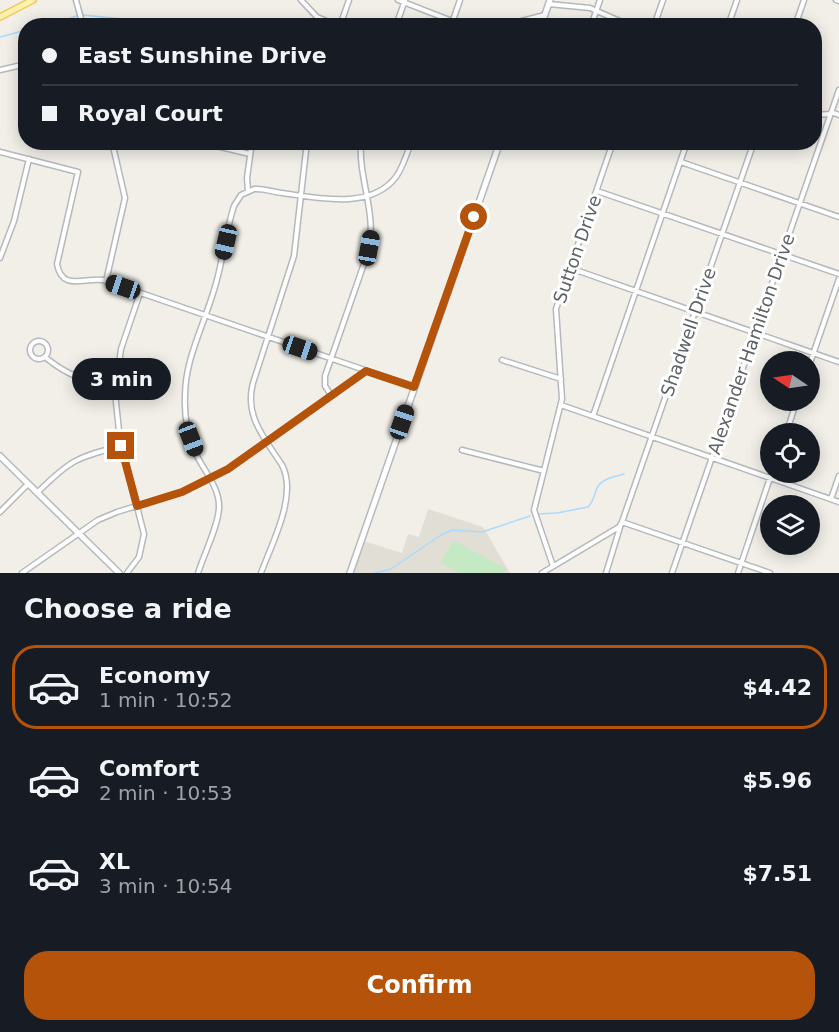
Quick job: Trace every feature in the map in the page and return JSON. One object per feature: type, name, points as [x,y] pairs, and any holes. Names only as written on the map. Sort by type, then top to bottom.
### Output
[{"type":"main road","points":[[0,17],[33,0]]},
{"type":"street","points":[[76,0],[81,18]]},
{"type":"street","points":[[301,0],[319,18]]},
{"type":"street","points":[[342,18],[349,0]]},
{"type":"street","points":[[398,0],[441,18]]},
{"type":"street","points":[[454,18],[460,0]]},
{"type":"street","points":[[594,18],[600,0]]},
{"type":"street","points":[[657,18],[663,0]]},
{"type":"street","points":[[731,18],[737,0]]},
{"type":"street","points":[[798,18],[804,0]]},
{"type":"street","points":[[399,18],[405,1]]},
{"type":"street","points":[[544,18],[550,2],[596,10],[614,18]]},
{"type":"street","points":[[530,18],[545,14]]},
{"type":"street","points":[[0,70],[18,66]]},
{"type":"street","name":"Alexander Hamilton Drive","points":[[822,139],[839,90]]},
{"type":"street","points":[[822,114],[839,115]]},
{"type":"street","points":[[105,281],[125,198],[114,150]]},
{"type":"street","points":[[233,150],[250,154]]},
{"type":"street","points":[[248,191],[246,184],[251,150]]},
{"type":"street","points":[[261,573],[286,504],[288,484],[286,472],[254,420],[250,397],[292,268],[306,150]]},
{"type":"street","points":[[331,395],[324,383],[369,248],[372,225],[362,168],[361,150]]},
{"type":"street","points":[[198,573],[219,512],[218,495],[191,439],[185,408],[188,371],[216,285],[237,200],[248,191],[260,189],[343,200],[368,197],[393,181],[403,166],[408,150]]},
{"type":"street","points":[[350,573],[497,150]]},
{"type":"street","name":"Sutton Drive","points":[[553,566],[534,510],[561,405],[556,313],[610,150]]},
{"type":"street","points":[[593,416],[685,150]]},
{"type":"street","name":"Shadwell Drive","points":[[606,573],[751,150]]},
{"type":"street","name":"Alexander Hamilton Drive","points":[[672,573],[818,150]]},
{"type":"street","points":[[0,152],[78,172],[58,260],[59,271],[64,278],[72,282],[91,279],[105,281],[414,387]]},
{"type":"street","points":[[0,258],[14,221],[29,159]]},
{"type":"street","points":[[681,162],[839,217]]},
{"type":"street","points":[[597,191],[839,274]]},
{"type":"street","points":[[570,268],[808,351]]},
{"type":"street","points":[[815,351],[839,279]]},
{"type":"street","points":[[128,573],[139,557],[144,539],[143,527],[121,446],[117,422],[116,384],[121,349],[140,293]]},
{"type":"street","points":[[41,341],[47,345],[48,351],[45,357],[37,359],[32,356],[30,350],[33,343],[41,341]]},
{"type":"street","points":[[820,355],[839,362]]},
{"type":"street","points":[[45,357],[58,368],[76,378],[116,384]]},
{"type":"street","points":[[502,360],[561,379]]},
{"type":"street","points":[[22,573],[78,533],[105,517],[182,492],[234,465],[366,371]]},
{"type":"street","points":[[561,405],[760,471]]},
{"type":"street","points":[[37,493],[72,461],[91,453],[121,446]]},
{"type":"street","points":[[462,450],[544,471]]},
{"type":"street","points":[[0,456],[119,573]]},
{"type":"street","points":[[831,499],[839,476]]},
{"type":"street","points":[[738,573],[769,483]]},
{"type":"street","points":[[792,483],[839,502]]},
{"type":"street","points":[[0,512],[28,484]]},
{"type":"street","points":[[542,573],[622,522],[770,573]]},
{"type":"shaded area","points":[[428,509],[483,527],[510,573],[354,573],[364,541],[402,553],[408,534],[419,537]]},
{"type":"green space","points":[[453,540],[506,569],[504,573],[460,573],[441,563]]},
{"type":"waterway","points":[[83,15],[113,18]]},
{"type":"waterway","points":[[70,18],[77,16]]},
{"type":"waterway","points":[[0,37],[18,32]]},
{"type":"waterway","points":[[538,514],[588,507],[602,482],[624,474]]},
{"type":"waterway","points":[[375,573],[391,569],[452,530],[482,532],[530,516]]},
{"type":"route","points":[[121,446],[137,506],[182,492],[228,469],[366,371],[414,387],[474,217]]}]
